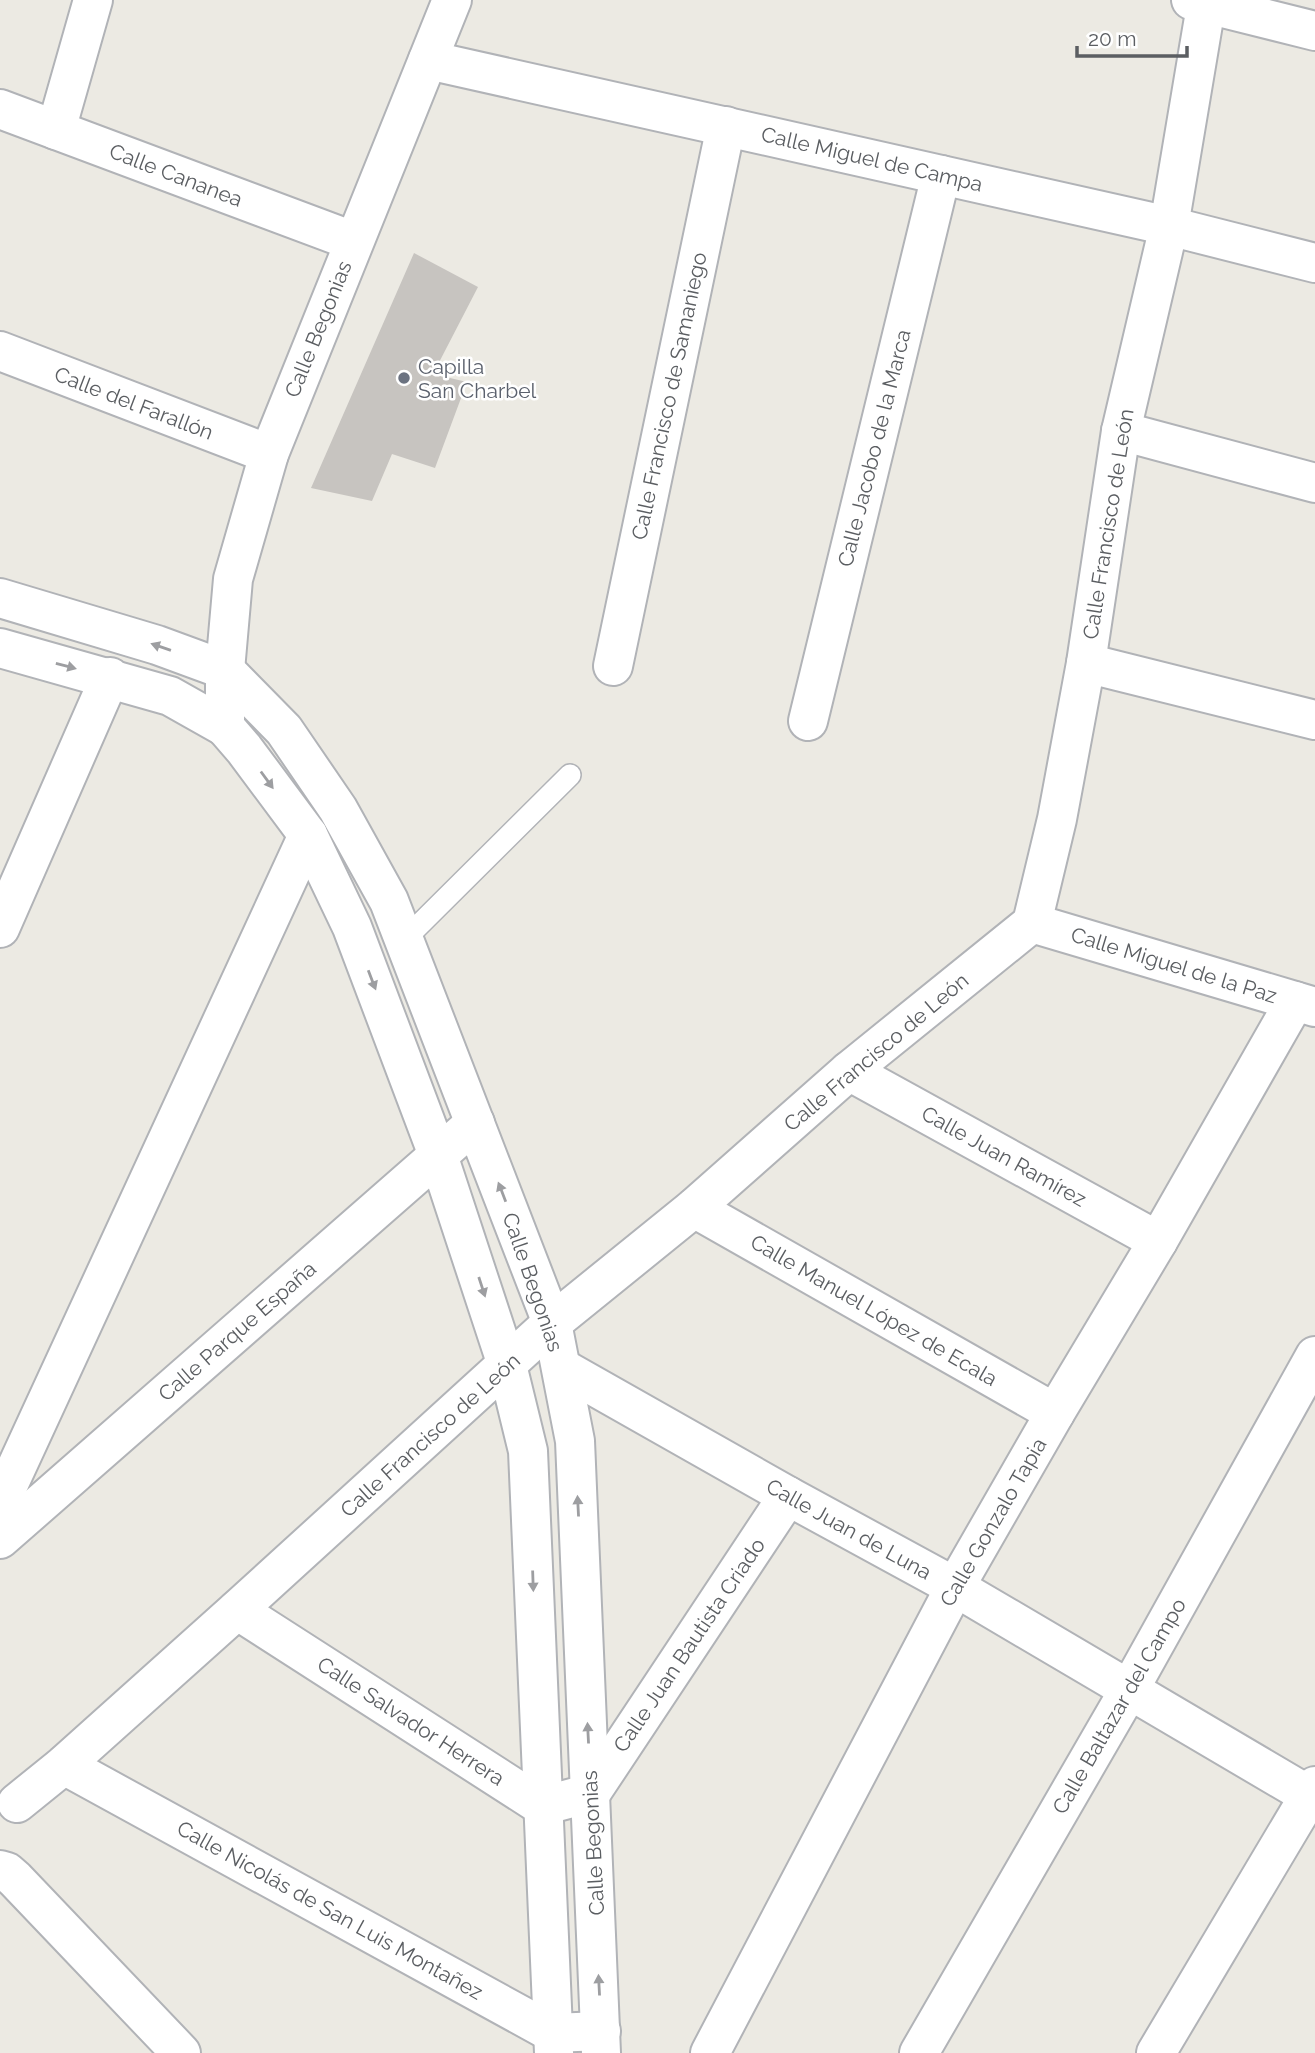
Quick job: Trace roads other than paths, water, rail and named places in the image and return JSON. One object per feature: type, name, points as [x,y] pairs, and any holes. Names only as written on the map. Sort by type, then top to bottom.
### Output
[{"type":"street","points":[[57,130],[93,0]]},
{"type":"street","name":"Calle Begonias","points":[[225,727],[225,670],[233,579],[269,454],[452,0]]},
{"type":"street","points":[[1201,1],[1315,31]]},
{"type":"street","name":"Calle Francisco de León","points":[[17,1803],[64,1765],[237,1610],[552,1323],[694,1208],[849,1072],[1032,923],[1057,819],[1086,663],[1121,431],[1169,226],[1201,1]]},
{"type":"street","name":"Calle Miguel de Campa","points":[[428,60],[1169,226],[1315,263]]},
{"type":"street","name":"Calle Cananea","points":[[0,109],[353,242]]},
{"type":"street","name":"Calle Francisco de Samaniego","points":[[613,666],[726,126]]},
{"type":"street","name":"Calle Jacobo de la Marca","points":[[808,722],[941,175]]},
{"type":"street","name":"Calle del Farallón","points":[[0,351],[269,454]]},
{"type":"street","points":[[1121,431],[1315,483]]},
{"type":"street","points":[[0,598],[157,645],[225,670]]},
{"type":"street","points":[[0,648],[170,696],[225,727],[308,835],[352,927],[438,1155],[508,1365],[528,1451],[553,2043],[601,2042]]},
{"type":"street","points":[[1086,663],[1315,720]]},
{"type":"street","name":"Calle Begonias","points":[[225,670],[285,730],[338,809],[389,901],[552,1323],[575,1441],[601,2042]]},
{"type":"street","points":[[0,928],[110,677]]},
{"type":"street","points":[[0,1503],[308,835]]},
{"type":"street","name":"Calle Miguel de la Paz","points":[[1032,923],[1305,1004]]},
{"type":"street","name":"Calle Gonzalo Tapia","points":[[710,2053],[955,1587],[1158,1241],[1305,1004]]},
{"type":"street","name":"Calle Juan Ramírez","points":[[849,1072],[1158,1241]]},
{"type":"street","name":"Calle Parque España","points":[[0,1539],[475,1123]]},
{"type":"street","name":"Calle Manuel López de Ecala","points":[[694,1208],[1055,1413]]},
{"type":"street","name":"Calle Baltazar del Campo","points":[[919,2053],[1129,1690],[1315,1356]]},
{"type":"street","name":"Calle Juan de Luna","points":[[562,1368],[955,1587],[1313,1794]]},
{"type":"street","name":"Calle Juan Bautista Criado","points":[[590,1793],[788,1496]]},
{"type":"street","name":"Calle Salvador Herrera","points":[[237,1610],[542,1806]]},
{"type":"street","name":"Calle Nicolás de San Luis Montañez","points":[[64,1765],[553,2043]]},
{"type":"street","points":[[542,1806],[590,1793]]},
{"type":"street","points":[[1156,2053],[1313,1794]]},
{"type":"street","points":[[0,1870],[15,1879],[181,2053]]},
{"type":"lane","points":[[404,940],[570,775]]},
{"type":"place","name":"Capilla San Charbel","points":[[404,378]]}]
